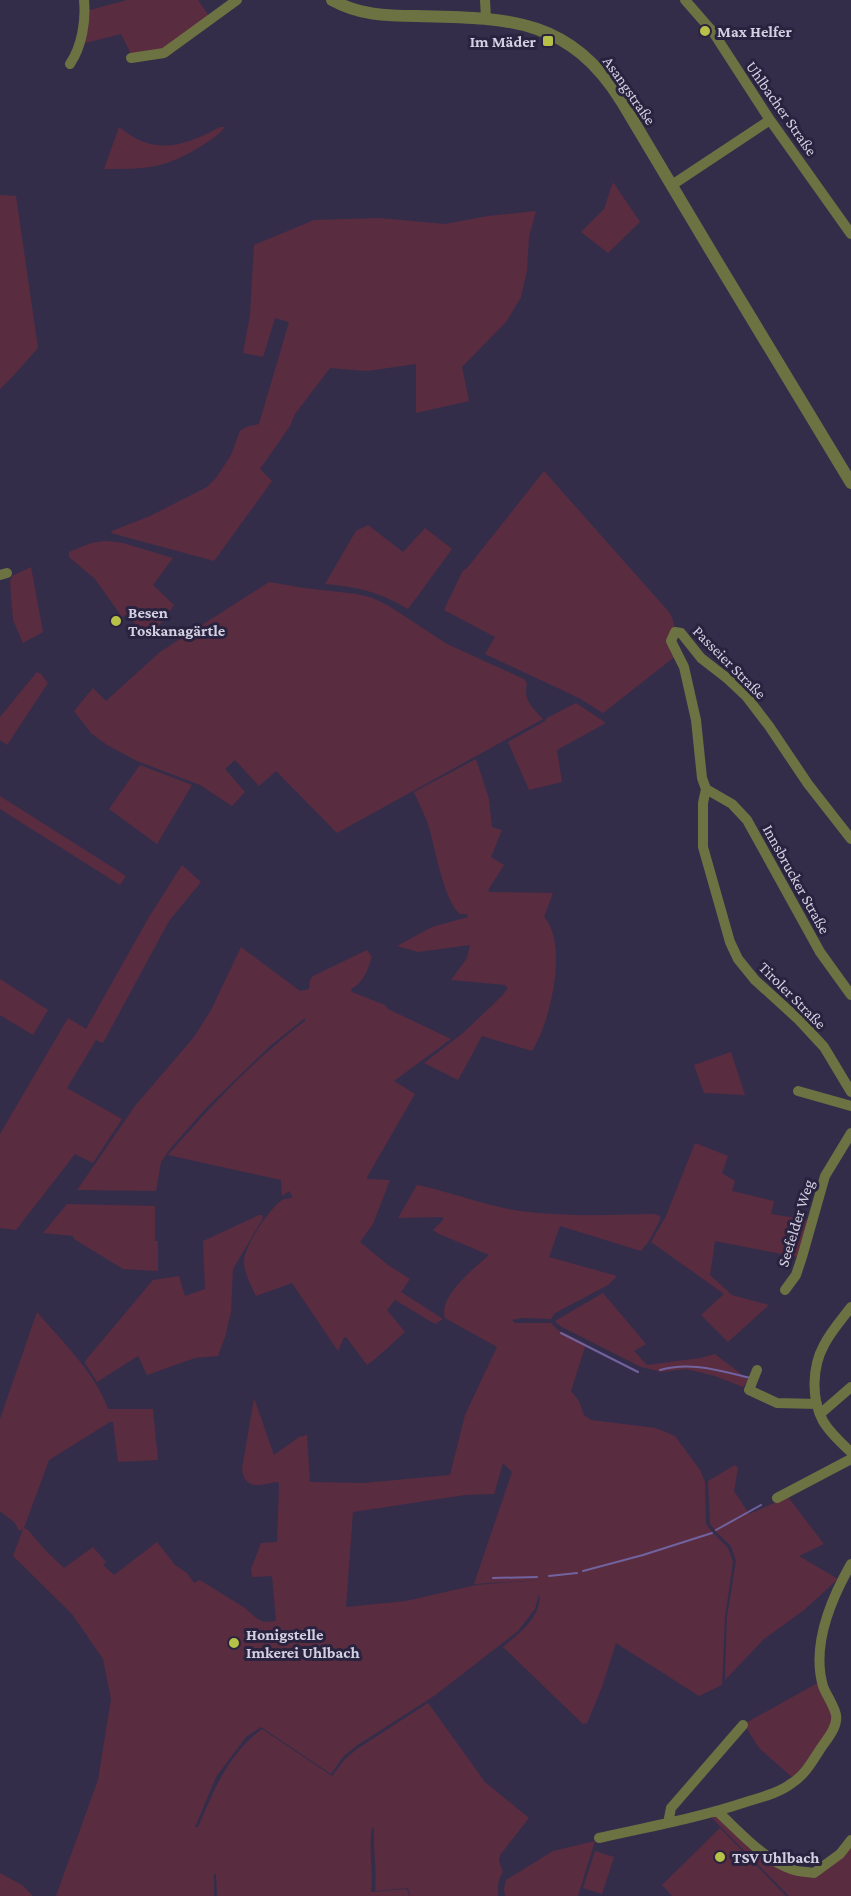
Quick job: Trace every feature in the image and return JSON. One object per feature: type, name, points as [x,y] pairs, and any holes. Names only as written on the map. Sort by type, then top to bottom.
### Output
[{"type":"street","points":[[70,64],[80,40],[84,0]]},
{"type":"street","points":[[131,58],[164,53],[237,0]]},
{"type":"street","name":"Asangstraße","points":[[332,0],[354,10],[380,15],[486,18],[519,24],[555,36],[579,50],[593,63],[612,86],[851,483]]},
{"type":"street","points":[[485,0],[486,18]]},
{"type":"street","name":"Uhlbacher Straße","points":[[686,0],[713,32],[770,120],[851,234]]},
{"type":"street","points":[[672,185],[770,120]]},
{"type":"street","name":"Passeier Straße","points":[[703,847],[703,803],[706,789],[690,692],[683,664],[670,641],[676,632],[681,633],[703,660],[746,696],[808,784],[851,839]]},
{"type":"street","name":"Innsbrucker Straße","points":[[706,789],[732,804],[747,820],[820,952],[851,995]]},
{"type":"street","name":"Tiroler Straße","points":[[703,847],[725,929],[738,958],[755,980],[815,1037],[831,1057],[851,1092]]},
{"type":"street","points":[[798,1091],[851,1106]]},
{"type":"street","name":"Seefelder Weg","points":[[785,1290],[796,1275],[825,1176],[851,1132]]},
{"type":"street","points":[[851,1307],[821,1351],[815,1371],[819,1409],[823,1421],[851,1452]]},
{"type":"street","points":[[757,1370],[749,1390],[777,1403],[819,1409],[851,1387]]},
{"type":"street","points":[[777,1498],[851,1459]]},
{"type":"street","points":[[599,1838],[717,1811],[779,1791],[794,1782],[807,1768],[833,1731],[836,1715],[823,1685],[819,1658],[823,1629],[832,1602],[851,1564]]},
{"type":"street","points":[[668,1823],[671,1809],[743,1725]]},
{"type":"street","points":[[717,1811],[774,1860],[792,1870],[814,1873],[840,1854],[851,1840]]},
{"type":"shaded area","points":[[127,0],[198,0],[209,16],[164,51],[132,56],[121,34],[81,44],[86,11]]},
{"type":"shaded area","points":[[119,127],[144,142],[169,145],[194,140],[220,127],[225,127],[203,145],[166,163],[144,168],[104,169]]},
{"type":"shaded area","points":[[613,182],[640,222],[608,253],[581,232],[604,209]]},
{"type":"shaded area","points":[[0,195],[16,196],[38,348],[0,389]]},
{"type":"shaded area","points":[[536,211],[529,237],[527,270],[521,297],[506,322],[462,367],[469,401],[416,413],[416,364],[367,371],[330,368],[295,414],[290,426],[260,469],[272,481],[214,561],[111,533],[207,487],[231,455],[240,431],[259,424],[289,322],[275,318],[263,357],[243,353],[250,315],[254,245],[314,220],[379,218],[445,224],[488,216]]},
{"type":"shaded area","points":[[544,471],[669,612],[673,622],[677,655],[603,713],[579,698],[485,654],[495,637],[444,610],[462,572]]},
{"type":"shaded area","points":[[368,525],[403,552],[425,528],[452,549],[408,609],[388,598],[368,591],[325,584],[356,531]]},
{"type":"shaded area","points":[[106,541],[123,543],[173,558],[153,585],[174,605],[146,639],[128,614],[122,617],[95,579],[69,557],[69,552],[91,543]]},
{"type":"shaded area","points":[[31,567],[43,632],[23,643],[13,620],[10,582],[12,576]]},
{"type":"shaded area","points":[[269,582],[357,594],[373,598],[389,606],[447,644],[524,679],[527,683],[527,699],[543,719],[337,833],[276,771],[259,786],[235,760],[225,769],[245,792],[232,806],[200,785],[137,761],[107,745],[91,733],[74,711],[93,688],[106,701],[160,652]]},
{"type":"shaded area","points":[[37,672],[48,683],[7,745],[0,740],[0,717]]},
{"type":"shaded area","points":[[576,703],[606,723],[557,750],[562,782],[529,790],[508,742]]},
{"type":"shaded area","points":[[476,759],[489,799],[492,827],[502,830],[491,857],[504,865],[488,890],[490,892],[553,893],[544,917],[551,929],[556,964],[545,1022],[532,1051],[482,1036],[458,1080],[424,1063],[463,1033],[508,988],[505,985],[451,980],[467,958],[470,945],[418,952],[397,946],[432,927],[468,917],[467,914],[460,914],[449,898],[429,827],[414,792]]},
{"type":"shaded area","points":[[140,765],[192,785],[157,844],[109,809]]},
{"type":"shaded area","points":[[0,796],[126,876],[120,885],[0,809]]},
{"type":"shaded area","points":[[182,865],[201,882],[169,921],[103,1043],[96,1040],[67,1088],[122,1119],[93,1163],[75,1154],[16,1230],[0,1228],[0,1134],[68,1018],[86,1029],[149,917]]},
{"type":"shaded area","points":[[241,947],[300,991],[309,989],[313,976],[367,950],[372,957],[367,971],[351,989],[352,992],[385,1005],[388,1009],[451,1039],[394,1081],[415,1094],[367,1177],[367,1179],[390,1180],[373,1224],[360,1242],[388,1265],[410,1279],[401,1292],[443,1319],[435,1324],[395,1300],[387,1310],[405,1332],[367,1365],[347,1338],[344,1337],[338,1351],[292,1283],[256,1296],[252,1288],[244,1265],[248,1246],[272,1209],[284,1199],[293,1198],[289,1191],[282,1196],[281,1180],[168,1155],[233,1085],[305,1021],[305,1018],[270,1046],[206,1108],[170,1149],[161,1162],[156,1191],[77,1190],[135,1106],[194,1037],[211,1010]]},
{"type":"shaded area","points":[[0,979],[48,1010],[33,1035],[0,1015]]},
{"type":"shaded area","points":[[731,1052],[745,1095],[704,1093],[694,1065]]},
{"type":"shaded area","points":[[695,1143],[728,1156],[722,1173],[735,1181],[732,1191],[774,1201],[771,1214],[809,1220],[797,1257],[715,1241],[710,1275],[732,1295],[769,1305],[728,1342],[701,1315],[724,1294],[651,1242],[666,1216]]},
{"type":"shaded area","points":[[417,1185],[520,1211],[570,1215],[654,1214],[660,1216],[649,1241],[641,1251],[560,1226],[549,1257],[617,1276],[608,1285],[555,1313],[551,1319],[512,1320],[515,1323],[551,1323],[558,1330],[586,1344],[571,1391],[579,1401],[584,1415],[591,1420],[656,1428],[675,1436],[700,1470],[705,1482],[706,1524],[728,1548],[733,1562],[725,1617],[722,1685],[699,1696],[616,1643],[602,1687],[587,1723],[583,1724],[503,1647],[533,1617],[537,1610],[539,1594],[535,1609],[518,1631],[434,1696],[356,1746],[343,1757],[331,1774],[261,1727],[246,1737],[216,1777],[195,1827],[198,1827],[216,1786],[231,1761],[262,1729],[332,1776],[345,1759],[357,1749],[428,1703],[485,1782],[529,1818],[500,1855],[499,1861],[503,1872],[498,1884],[498,1896],[410,1896],[408,1888],[375,1891],[374,1829],[372,1828],[371,1892],[407,1889],[409,1896],[217,1896],[216,1874],[214,1874],[214,1896],[56,1896],[98,1780],[111,1699],[103,1659],[72,1614],[13,1556],[23,1529],[19,1531],[15,1523],[0,1511],[0,1419],[37,1312],[95,1382],[108,1409],[153,1409],[158,1460],[118,1462],[113,1422],[110,1422],[49,1460],[24,1528],[64,1568],[93,1547],[106,1562],[103,1565],[114,1575],[157,1542],[175,1565],[187,1573],[194,1583],[200,1580],[264,1622],[276,1621],[272,1576],[252,1577],[251,1569],[261,1543],[277,1542],[279,1485],[278,1482],[250,1484],[244,1476],[242,1469],[254,1398],[274,1455],[299,1437],[307,1435],[310,1482],[364,1483],[450,1475],[465,1415],[497,1347],[445,1318],[444,1310],[459,1283],[489,1255],[433,1230],[444,1219],[442,1217],[398,1218]],"holes":[[[503,1463],[512,1472],[474,1584],[539,1580],[476,1585],[406,1601],[346,1607],[353,1512],[465,1495],[494,1494]]]},
{"type":"shaded area","points":[[67,1204],[155,1206],[158,1271],[123,1269],[74,1239],[73,1236],[43,1233]]},
{"type":"shaded area","points":[[259,1215],[263,1218],[233,1269],[231,1312],[218,1356],[195,1358],[147,1375],[138,1356],[97,1382],[85,1361],[153,1280],[179,1276],[185,1296],[205,1289],[203,1241]]},
{"type":"shaded area","points":[[603,1293],[646,1344],[634,1351],[647,1365],[715,1354],[749,1380],[743,1387],[715,1376],[686,1369],[662,1372],[641,1367],[560,1326],[555,1321]]},
{"type":"shaded area","points":[[735,1465],[738,1468],[734,1491],[749,1514],[788,1497],[824,1544],[799,1556],[838,1579],[804,1610],[764,1639],[725,1680],[727,1617],[736,1561],[731,1546],[710,1523],[708,1481]]},
{"type":"shaded area","points":[[821,1681],[833,1716],[831,1730],[793,1778],[759,1748],[744,1724]]},
{"type":"shaded area","points":[[718,1815],[754,1848],[815,1877],[851,1845],[851,1896],[789,1896],[711,1817]]},
{"type":"shaded area","name":"TSV Uhlbach","points":[[720,1828],[786,1896],[672,1896],[662,1885]]},
{"type":"shaded area","points":[[595,1841],[578,1896],[505,1896],[506,1880],[553,1851]]},
{"type":"shaded area","points":[[595,1851],[614,1857],[602,1894],[583,1888]]},
{"type":"shaded area","points":[[0,1873],[22,1885],[33,1896],[0,1896]]},
{"type":"waterway","points":[[561,1333],[638,1372]]},
{"type":"waterway","points":[[660,1370],[683,1366],[717,1370],[751,1378]]},
{"type":"waterway","points":[[716,1530],[761,1505]]},
{"type":"waterway","points":[[583,1571],[712,1533]]},
{"type":"waterway","points":[[549,1576],[577,1573]]},
{"type":"waterway","points":[[493,1578],[537,1577]]},
{"type":"place","name":"Max Helfer","points":[[705,31]]},
{"type":"place","name":"Im Mäder","points":[[548,41]]},
{"type":"place","name":"Besen Toskanagärtle","points":[[116,621]]},
{"type":"place","name":"Honigstelle Imkerei Uhlbach","points":[[234,1643]]},
{"type":"place","name":"TSV Uhlbach","points":[[720,1857]]}]
